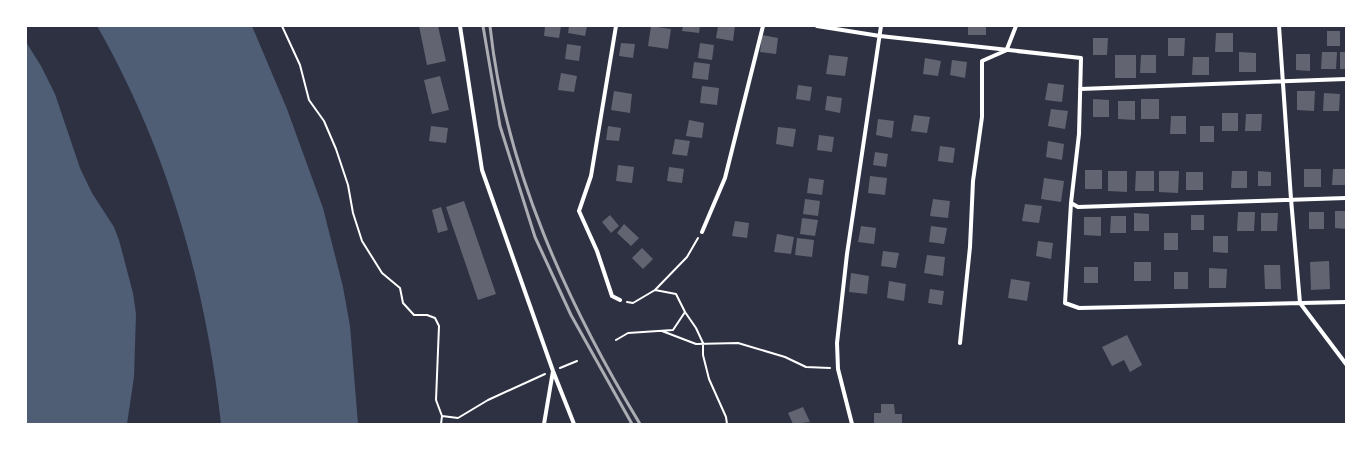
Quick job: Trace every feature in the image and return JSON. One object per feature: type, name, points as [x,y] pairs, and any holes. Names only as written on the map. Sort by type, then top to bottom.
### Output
[{"type":"street","points":[[460,26],[482,170],[553,371],[574,424]]},
{"type":"street","points":[[616,26],[591,176],[579,211],[597,251],[612,296],[620,300]]},
{"type":"street","points":[[702,232],[725,178],[763,26]]},
{"type":"street","points":[[817,26],[880,36],[1081,58],[1079,134],[1071,203],[1065,303],[1079,308],[1346,302]]},
{"type":"street","points":[[852,424],[838,369],[837,343],[847,254],[881,26]]},
{"type":"street","points":[[960,343],[970,248],[973,182],[982,117],[982,61],[1008,49],[1016,26]]},
{"type":"street","points":[[1279,26],[1300,303],[1346,364]]},
{"type":"street","points":[[1080,89],[1346,79]]},
{"type":"street","points":[[1071,203],[1078,207],[1346,198]]},
{"type":"street","points":[[544,424],[553,371]]},
{"type":"path","points":[[282,26],[300,65],[310,100],[324,121],[336,149],[348,185],[353,213],[362,242],[382,273],[400,288],[403,303],[406,307],[414,315],[427,315],[435,318],[439,326],[436,400],[442,416],[441,424]]},
{"type":"path","points":[[620,300],[632,302],[654,290],[687,257],[702,232]]},
{"type":"path","points":[[654,290],[676,294],[685,312],[696,328],[703,343],[703,356],[709,379],[726,417],[727,424]]},
{"type":"path","points":[[616,340],[628,333],[673,330],[685,312]]},
{"type":"path","points":[[662,331],[696,344],[738,343],[785,357],[806,367],[838,369]]},
{"type":"path","points":[[442,416],[458,418],[488,400],[577,361]]},
{"type":"water","points":[[97,26],[252,26],[287,109],[323,208],[343,287],[350,326],[358,424],[221,424],[205,320],[194,269],[180,219],[144,120],[122,72]]},
{"type":"water","points":[[26,42],[41,66],[55,94],[80,168],[92,193],[114,227],[119,240],[133,293],[136,314],[134,377],[127,424],[26,424]]},
{"type":"building","points":[[419,26],[438,26],[446,61],[427,65]]},
{"type":"building","points":[[545,26],[561,26],[559,38],[544,36]]},
{"type":"building","points":[[569,26],[587,26],[585,36],[568,33]]},
{"type":"building","points":[[651,26],[671,29],[668,49],[648,46]]},
{"type":"building","points":[[683,26],[700,26],[699,33],[682,31]]},
{"type":"building","points":[[718,26],[735,26],[733,41],[716,38]]},
{"type":"building","points":[[968,26],[986,26],[986,35],[968,35]]},
{"type":"building","points":[[1327,31],[1340,31],[1340,46],[1327,46]]},
{"type":"building","points":[[1216,33],[1233,33],[1233,52],[1215,52]]},
{"type":"building","points":[[762,35],[778,38],[776,54],[760,52]]},
{"type":"building","points":[[1093,38],[1108,38],[1107,55],[1093,55]]},
{"type":"building","points":[[1168,38],[1185,38],[1184,56],[1168,56]]},
{"type":"building","points":[[621,43],[635,44],[633,58],[619,56]]},
{"type":"building","points":[[700,43],[714,45],[712,60],[698,58]]},
{"type":"building","points":[[567,44],[581,46],[579,61],[565,59]]},
{"type":"building","points":[[1239,52],[1256,53],[1256,72],[1239,72]]},
{"type":"building","points":[[1322,52],[1337,52],[1336,69],[1321,69]]},
{"type":"building","points":[[1340,52],[1346,52],[1346,69],[1340,69]]},
{"type":"building","points":[[1296,54],[1310,54],[1310,71],[1296,70]]},
{"type":"building","points":[[829,55],[848,57],[845,76],[826,74]]},
{"type":"building","points":[[1115,55],[1136,55],[1136,78],[1115,78]]},
{"type":"building","points":[[1141,55],[1156,55],[1156,73],[1140,73]]},
{"type":"building","points":[[1193,57],[1209,57],[1209,75],[1192,75]]},
{"type":"building","points":[[925,58],[941,61],[938,76],[923,74]]},
{"type":"building","points":[[952,60],[967,62],[965,78],[950,75]]},
{"type":"building","points":[[694,62],[710,64],[708,80],[692,78]]},
{"type":"building","points":[[561,73],[577,76],[574,92],[558,90]]},
{"type":"building","points":[[440,76],[449,110],[432,114],[424,80]]},
{"type":"building","points":[[1048,83],[1064,85],[1062,102],[1045,100]]},
{"type":"building","points":[[798,85],[812,87],[810,101],[796,99]]},
{"type":"building","points":[[702,86],[719,88],[717,105],[700,103]]},
{"type":"building","points":[[614,91],[632,94],[630,113],[611,110]]},
{"type":"building","points":[[1297,91],[1315,91],[1314,111],[1297,110]]},
{"type":"building","points":[[1324,93],[1340,94],[1339,111],[1323,111]]},
{"type":"building","points":[[827,96],[842,98],[840,113],[825,110]]},
{"type":"building","points":[[1093,99],[1109,100],[1109,117],[1093,117]]},
{"type":"building","points":[[1141,99],[1159,99],[1159,119],[1141,119]]},
{"type":"building","points":[[1118,101],[1135,101],[1135,120],[1118,119]]},
{"type":"building","points":[[1051,109],[1068,111],[1065,129],[1048,126]]},
{"type":"building","points":[[1222,113],[1238,113],[1238,131],[1222,131]]},
{"type":"building","points":[[1246,114],[1262,114],[1261,131],[1245,131]]},
{"type":"building","points":[[914,115],[930,117],[927,133],[911,131]]},
{"type":"building","points":[[1171,116],[1186,116],[1186,134],[1170,134]]},
{"type":"building","points":[[878,119],[894,121],[892,138],[876,135]]},
{"type":"building","points":[[689,120],[704,123],[702,138],[686,136]]},
{"type":"building","points":[[431,126],[448,128],[446,143],[429,141]]},
{"type":"building","points":[[608,126],[621,128],[619,141],[606,140]]},
{"type":"building","points":[[1200,126],[1214,126],[1214,142],[1200,142]]},
{"type":"building","points":[[778,127],[796,129],[793,147],[776,144]]},
{"type":"building","points":[[819,135],[834,137],[832,152],[817,150]]},
{"type":"building","points":[[675,139],[690,141],[687,156],[672,154]]},
{"type":"building","points":[[1048,141],[1064,144],[1062,160],[1046,157]]},
{"type":"building","points":[[940,146],[955,148],[953,163],[938,161]]},
{"type":"building","points":[[875,152],[888,154],[886,167],[873,165]]},
{"type":"building","points":[[618,165],[634,167],[632,183],[616,181]]},
{"type":"building","points":[[669,167],[684,169],[682,183],[667,181]]},
{"type":"building","points":[[1304,169],[1321,169],[1321,187],[1304,187]]},
{"type":"building","points":[[1333,169],[1346,169],[1346,185],[1332,185]]},
{"type":"building","points":[[1085,170],[1102,170],[1102,189],[1085,189]]},
{"type":"building","points":[[1108,171],[1127,171],[1127,192],[1108,191]]},
{"type":"building","points":[[1136,171],[1154,171],[1154,191],[1135,191]]},
{"type":"building","points":[[1159,171],[1179,171],[1178,193],[1159,192]]},
{"type":"building","points":[[1232,171],[1247,171],[1247,188],[1231,188]]},
{"type":"building","points":[[1258,171],[1271,172],[1271,186],[1258,186]]},
{"type":"building","points":[[1186,172],[1203,172],[1203,190],[1186,190]]},
{"type":"building","points":[[870,176],[887,178],[885,195],[868,193]]},
{"type":"building","points":[[809,178],[824,180],[822,195],[807,193]]},
{"type":"building","points":[[1044,178],[1064,181],[1061,202],[1041,199]]},
{"type":"building","points":[[805,199],[820,201],[818,216],[803,214]]},
{"type":"building","points":[[933,199],[950,201],[948,218],[930,216]]},
{"type":"building","points":[[464,201],[496,294],[478,300],[446,207]]},
{"type":"building","points":[[1025,204],[1042,206],[1039,223],[1022,221]]},
{"type":"building","points":[[441,207],[448,230],[438,233],[432,210]]},
{"type":"building","points":[[1335,211],[1346,211],[1346,229],[1335,228]]},
{"type":"building","points":[[1238,212],[1255,212],[1254,231],[1237,231]]},
{"type":"building","points":[[1309,212],[1324,212],[1324,229],[1309,229]]},
{"type":"building","points":[[1134,213],[1149,214],[1149,231],[1134,231]]},
{"type":"building","points":[[1261,213],[1278,213],[1277,231],[1261,231]]},
{"type":"building","points":[[610,215],[619,226],[611,233],[602,222]]},
{"type":"building","points":[[1191,215],[1204,215],[1204,230],[1191,230]]},
{"type":"building","points":[[1111,216],[1126,216],[1126,233],[1110,233]]},
{"type":"building","points":[[1084,217],[1101,217],[1101,236],[1084,235]]},
{"type":"building","points":[[802,218],[818,220],[815,236],[800,234]]},
{"type":"building","points":[[735,221],[749,223],[747,238],[732,236]]},
{"type":"building","points":[[624,224],[639,238],[631,246],[617,233]]},
{"type":"building","points":[[861,226],[876,228],[874,244],[858,242]]},
{"type":"building","points":[[931,226],[947,228],[944,244],[929,242]]},
{"type":"building","points":[[1164,233],[1178,233],[1178,250],[1164,250]]},
{"type":"building","points":[[777,234],[794,237],[791,254],[774,252]]},
{"type":"building","points":[[1213,236],[1228,236],[1228,253],[1213,252]]},
{"type":"building","points":[[797,238],[814,240],[812,257],[795,255]]},
{"type":"building","points":[[1038,241],[1053,243],[1051,259],[1036,256]]},
{"type":"building","points":[[642,248],[653,259],[643,269],[632,258]]},
{"type":"building","points":[[883,251],[899,253],[896,268],[881,266]]},
{"type":"building","points":[[927,255],[945,257],[943,276],[924,273]]},
{"type":"building","points":[[1329,261],[1330,289],[1311,290],[1310,262]]},
{"type":"building","points":[[1134,262],[1151,262],[1151,281],[1134,281]]},
{"type":"building","points":[[1264,265],[1280,265],[1281,289],[1265,289]]},
{"type":"building","points":[[1084,267],[1098,267],[1098,283],[1084,283]]},
{"type":"building","points":[[1209,268],[1227,269],[1226,288],[1209,288]]},
{"type":"building","points":[[1174,272],[1188,272],[1188,289],[1174,289]]},
{"type":"building","points":[[851,273],[869,276],[867,294],[849,292]]},
{"type":"building","points":[[1011,279],[1030,282],[1027,301],[1008,298]]},
{"type":"building","points":[[889,281],[906,284],[904,301],[887,298]]},
{"type":"building","points":[[930,289],[944,291],[942,305],[928,303]]},
{"type":"building","points":[[1127,335],[1142,365],[1130,372],[1124,360],[1112,366],[1102,347]]},
{"type":"building","points":[[881,404],[894,404],[895,414],[902,414],[902,424],[874,424],[874,413],[881,413]]},
{"type":"building","points":[[803,407],[810,422],[793,424],[788,413]]},
{"type":"railway","points":[[483,26],[500,126],[535,237],[571,315],[632,424]]},
{"type":"railway","points":[[490,26],[498,79],[510,131],[525,182],[543,233],[564,282],[588,331],[640,424]]}]
